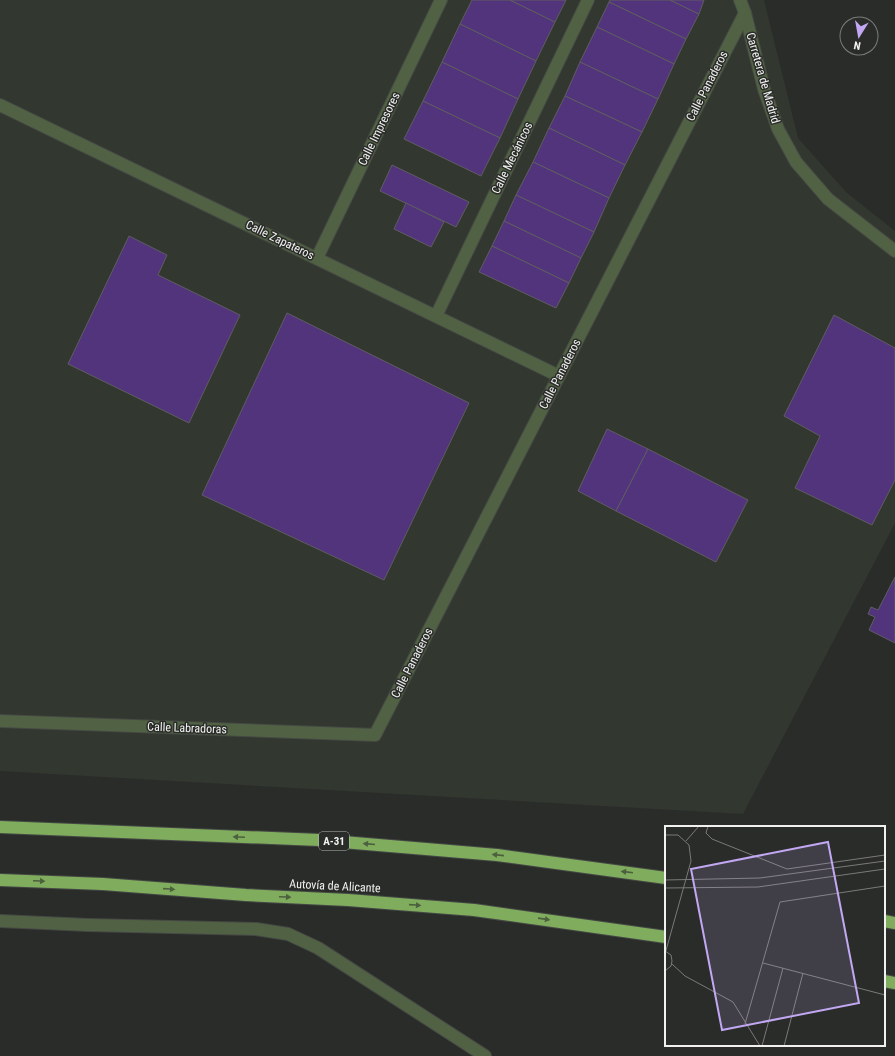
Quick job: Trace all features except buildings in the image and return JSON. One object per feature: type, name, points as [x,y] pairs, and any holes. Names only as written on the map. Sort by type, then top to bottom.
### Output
[{"type":"highway","name":"A-31","points":[[0,827],[319,840],[497,855],[665,878]]},
{"type":"highway","name":"Autovía de Alicante","points":[[0,880],[103,884],[474,910],[665,937]]},
{"type":"highway","points":[[885,921],[895,923]]},
{"type":"highway","points":[[885,981],[895,983]]},
{"type":"street","name":"Calle Impresores","points":[[317,258],[440,0]]},
{"type":"street","name":"Calle Mecánicos","points":[[436,316],[588,0]]},
{"type":"street","name":"Carretera de Madrid","points":[[740,0],[745,13],[764,89],[778,129],[796,162],[828,199],[895,251]]},
{"type":"street","name":"Calle Panaderos","points":[[375,735],[745,13]]},
{"type":"street","name":"Calle Zapateros","points":[[0,105],[559,376]]},
{"type":"street","name":"Calle Labradoras","points":[[0,721],[375,735]]},
{"type":"street","points":[[0,921],[88,925],[256,929],[288,934],[318,948],[485,1056]]},
{"type":"shaded area","points":[[0,0],[764,0],[798,138],[846,192],[895,231],[895,523],[743,814],[0,771]]}]
